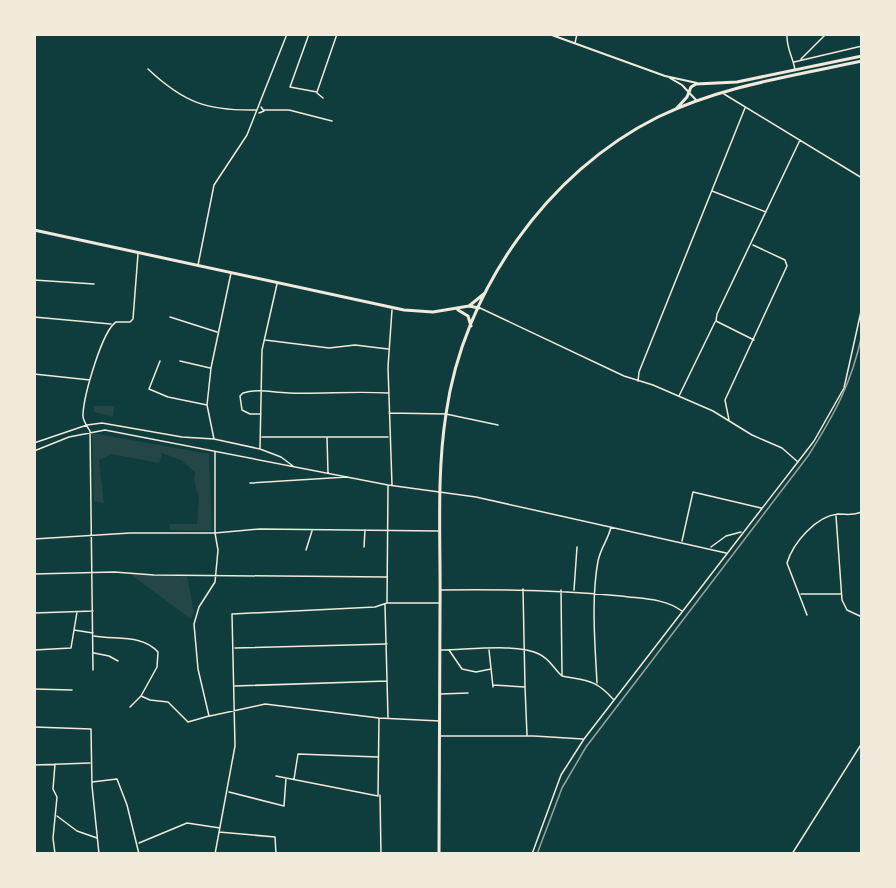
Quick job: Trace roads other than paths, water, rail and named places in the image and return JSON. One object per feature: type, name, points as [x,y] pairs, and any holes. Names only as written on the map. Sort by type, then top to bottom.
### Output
[{"type":"highway","points":[[674,111],[692,85],[737,82],[861,58]]},
{"type":"highway","points":[[439,854],[440,494],[446,414],[459,360],[488,289],[518,238],[568,181],[629,134],[674,111],[738,86],[861,58]]},
{"type":"highway","points":[[712,84],[719,88],[714,94]]},
{"type":"highway","points":[[34,230],[392,308],[423,312],[469,306],[479,308]]},
{"type":"highway","points":[[469,306],[488,289]]},
{"type":"highway","points":[[456,309],[468,316],[471,326]]},
{"type":"main road","points":[[549,34],[665,75],[700,83]]},
{"type":"main road","points":[[665,75],[682,85],[699,101]]},
{"type":"street","points":[[198,266],[214,185],[247,135],[287,34]]},
{"type":"street","points":[[309,34],[290,87],[317,92],[323,98]]},
{"type":"street","points":[[317,92],[337,34]]},
{"type":"street","points":[[575,44],[577,34]]},
{"type":"street","points":[[787,34],[786,46],[795,69]]},
{"type":"street","points":[[799,61],[826,34]]},
{"type":"street","points":[[794,62],[861,46]]},
{"type":"street","points":[[148,69],[171,90],[193,103],[231,111],[262,113],[264,110],[289,110],[332,121]]},
{"type":"street","points":[[722,92],[861,177]]},
{"type":"street","points":[[260,106],[264,110]]},
{"type":"street","points":[[638,382],[639,372],[745,108]]},
{"type":"street","points":[[679,396],[716,321],[721,302],[752,244],[800,140]]},
{"type":"street","points":[[712,191],[767,212]]},
{"type":"street","points":[[730,421],[725,400],[788,263],[752,244]]},
{"type":"street","points":[[34,317],[112,324],[133,319],[138,253]]},
{"type":"street","points":[[214,439],[207,405],[211,369],[231,273]]},
{"type":"street","points":[[34,280],[94,284]]},
{"type":"street","points":[[260,449],[264,340],[277,283]]},
{"type":"street","points":[[532,854],[561,775],[584,739],[742,532],[799,462],[826,423],[844,388],[861,307]]},
{"type":"street","points":[[388,718],[386,604],[390,485],[388,393],[392,308]]},
{"type":"street","points":[[479,308],[638,382],[679,396],[782,448],[799,462]]},
{"type":"street","points":[[170,317],[218,332]]},
{"type":"street","points":[[716,321],[754,340]]},
{"type":"street","points":[[93,670],[90,431],[83,414],[91,380],[108,329],[112,324]]},
{"type":"street","points":[[264,340],[329,348],[355,345],[389,348]]},
{"type":"street","points":[[160,361],[150,382],[150,390],[207,405]]},
{"type":"street","points":[[180,361],[211,369]]},
{"type":"street","points":[[34,374],[91,380]]},
{"type":"street","points":[[261,414],[245,413],[242,410],[240,396],[247,392],[262,390],[288,393],[335,391],[388,393]]},
{"type":"street","points":[[389,413],[446,414],[498,425]]},
{"type":"street","points":[[34,443],[87,425],[102,423],[182,437],[214,439],[260,449],[280,457],[294,467]]},
{"type":"street","points":[[34,451],[90,431],[123,433],[390,485],[440,494],[476,497],[682,541],[726,553]]},
{"type":"street","points":[[261,437],[389,437]]},
{"type":"street","points":[[327,437],[328,473]]},
{"type":"street","points":[[209,716],[198,666],[194,624],[200,608],[214,586],[218,550],[215,533],[215,451]]},
{"type":"street","points":[[250,483],[349,477]]},
{"type":"street","points":[[682,541],[693,492],[762,509]]},
{"type":"street","points":[[807,615],[801,594],[787,563],[789,556],[817,523],[836,515],[851,516],[861,512]]},
{"type":"street","points":[[836,515],[842,594],[847,610],[861,617]]},
{"type":"street","points":[[597,684],[596,593],[601,549],[607,541],[611,527]]},
{"type":"street","points":[[34,539],[92,535],[215,533],[260,529],[441,531]]},
{"type":"street","points":[[306,550],[312,529]]},
{"type":"street","points":[[364,547],[365,530]]},
{"type":"street","points":[[710,548],[726,536],[742,532]]},
{"type":"street","points":[[574,590],[577,547]]},
{"type":"street","points":[[34,574],[387,577]]},
{"type":"street","points":[[441,590],[523,588],[574,590],[656,600],[671,604],[683,612]]},
{"type":"street","points":[[523,588],[527,736]]},
{"type":"street","points":[[561,590],[562,676]]},
{"type":"street","points":[[801,594],[842,594]]},
{"type":"street","points":[[215,854],[235,746],[232,614],[386,604],[441,603]]},
{"type":"street","points":[[34,614],[94,611]]},
{"type":"street","points":[[34,650],[69,649],[73,645],[77,612]]},
{"type":"street","points":[[75,630],[137,640],[155,648],[158,652],[157,667],[141,696],[130,707]]},
{"type":"street","points":[[234,648],[387,644]]},
{"type":"street","points":[[489,649],[493,686],[525,687]]},
{"type":"street","points":[[440,650],[525,650],[545,657],[562,676],[583,677],[597,684],[614,700]]},
{"type":"street","points":[[448,650],[462,669],[476,672],[491,669]]},
{"type":"street","points":[[94,653],[109,656],[118,661]]},
{"type":"street","points":[[234,686],[387,681]]},
{"type":"street","points":[[34,689],[72,690]]},
{"type":"street","points":[[440,694],[468,693]]},
{"type":"street","points":[[141,696],[150,700],[168,702],[189,722],[233,709],[265,704],[379,718],[440,721]]},
{"type":"street","points":[[379,718],[381,854]]},
{"type":"street","points":[[34,727],[89,728],[92,730],[92,782],[99,854]]},
{"type":"street","points":[[440,736],[527,736],[584,739]]},
{"type":"street","points":[[792,854],[861,743]]},
{"type":"street","points":[[294,779],[298,754],[379,757]]},
{"type":"street","points":[[34,765],[91,763]]},
{"type":"street","points":[[55,764],[56,815],[53,838],[55,854]]},
{"type":"street","points":[[276,776],[373,797],[380,794]]},
{"type":"street","points":[[227,792],[284,806],[286,777]]},
{"type":"street","points":[[92,782],[117,779],[138,843],[139,854]]},
{"type":"street","points":[[56,815],[76,831],[98,838]]},
{"type":"street","points":[[138,843],[187,823],[219,830],[275,837],[276,854]]},
{"type":"railway","points":[[537,854],[562,788],[586,747],[808,456],[841,398],[853,368],[862,334]]}]
